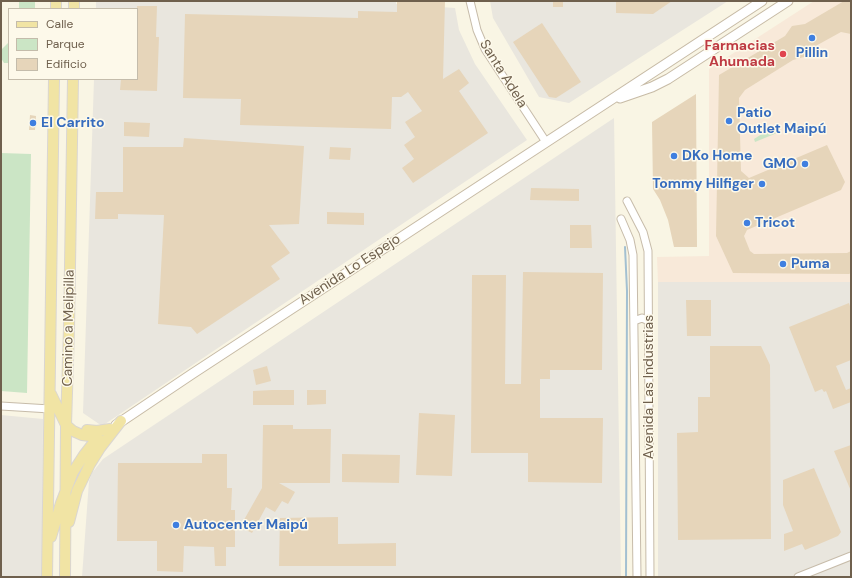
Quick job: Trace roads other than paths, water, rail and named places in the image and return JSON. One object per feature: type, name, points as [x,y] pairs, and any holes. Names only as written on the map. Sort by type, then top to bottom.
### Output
[{"type":"main road","name":"Avenida Lo Espejo","points":[[98,437],[762,1]]},
{"type":"main road","name":"Avenida Lo Espejo","points":[[604,104],[659,83],[686,68],[788,1]]},
{"type":"main road","points":[[678,56],[679,63],[686,68]]},
{"type":"main road","name":"Camino a Melipilla","points":[[47,577],[54,80]]},
{"type":"main road","name":"Camino a Melipilla","points":[[65,577],[66,420],[73,80]]},
{"type":"main road","points":[[51,327],[59,331],[69,328]]},
{"type":"main road","points":[[50,391],[73,431],[82,435],[98,437]]},
{"type":"main road","points":[[66,420],[86,429],[97,431],[110,429]]},
{"type":"main road","points":[[65,531],[77,492],[90,464],[100,448],[121,421]]},
{"type":"main road","points":[[47,556],[56,518],[65,491],[76,467],[98,437]]},
{"type":"street","name":"Santa Adela","points":[[470,1],[477,30],[485,49],[546,142]]},
{"type":"street","name":"Avenida Las Industrias","points":[[627,201],[645,238],[648,251],[650,577]]},
{"type":"street","name":"Avenida Las Industrias","points":[[621,219],[628,233],[633,255],[637,577]]},
{"type":"street","points":[[628,233],[633,227],[640,227]]},
{"type":"street","points":[[634,321],[642,318],[649,321]]},
{"type":"street","points":[[1,406],[50,409]]},
{"type":"street","points":[[798,577],[851,556]]},
{"type":"waterway","points":[[625,247],[627,291],[626,577]]},
{"type":"place","name":"Pillin","points":[[812,38]]},
{"type":"place","name":"Farmacias Ahumada","points":[[783,54]]},
{"type":"place","name":"Patio Outlet Maipú","points":[[729,121]]},
{"type":"place","name":"El Carrito","points":[[33,123]]},
{"type":"place","name":"DKo Home","points":[[674,156]]},
{"type":"place","name":"GMO","points":[[805,164]]},
{"type":"place","name":"Tommy Hilfiger","points":[[762,184]]},
{"type":"place","name":"Tricot","points":[[747,223]]},
{"type":"place","name":"Puma","points":[[783,264]]},
{"type":"place","name":"Autocenter Maipú","points":[[176,525]]}]
